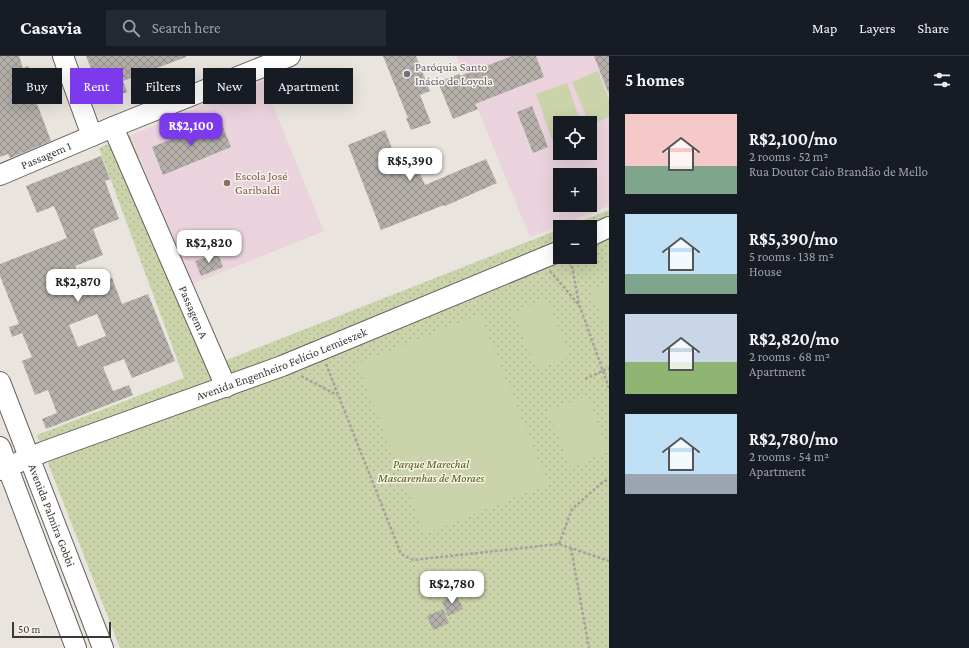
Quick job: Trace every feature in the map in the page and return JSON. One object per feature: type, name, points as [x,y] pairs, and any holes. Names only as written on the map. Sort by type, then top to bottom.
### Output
[{"type":"street","points":[[63,56],[92,136]]},
{"type":"street","name":"Passagem 1","points":[[0,175],[113,127],[290,56]]},
{"type":"street","name":"Passagem A","points":[[113,127],[226,387]]},
{"type":"street","points":[[597,233],[609,227]]},
{"type":"street","name":"Avenida Engenheiro Felício Lemieszek","points":[[4,469],[30,459],[43,452],[282,366],[553,254]]},
{"type":"street","name":"Avenida Palmira Gobbi","points":[[0,382],[9,431],[30,459],[103,648]]},
{"type":"street","name":"Avenida Palmira Gobbi","points":[[0,448],[4,469],[76,648]]},
{"type":"path","points":[[540,260],[579,304]]},
{"type":"path","points":[[571,264],[579,304],[609,388]]},
{"type":"path","points":[[321,350],[401,554],[413,560],[559,544],[609,561]]},
{"type":"path","points":[[282,366],[338,395]]},
{"type":"path","points":[[585,379],[609,368]]},
{"type":"path","points":[[559,544],[572,509],[604,481],[609,480]]},
{"type":"path","points":[[571,548],[588,648]]},
{"type":"shaded area","points":[[456,56],[609,56],[609,206],[597,211],[597,168],[553,168],[553,212],[594,212],[573,220],[553,220],[553,228],[530,237]]},
{"type":"shaded area","name":"Escola José Garibaldi","points":[[263,81],[264,104],[272,104],[324,231],[190,285],[131,135],[207,104],[256,104],[256,84]]},
{"type":"green space","points":[[598,71],[609,100],[609,117],[597,122],[597,116],[586,116],[572,82]]},
{"type":"green space","points":[[567,83],[579,116],[553,116],[552,140],[536,94]]},
{"type":"green space","name":"Parque Marechal Mascarenhas de Moraes","points":[[130,135],[219,363],[553,232],[553,264],[597,264],[597,220],[584,220],[609,210],[609,648],[120,648],[37,435],[184,378],[99,148]]},
{"type":"green space","points":[[609,282],[609,333],[590,290]]},
{"type":"green space","points":[[546,299],[570,356],[537,370],[513,313]]},
{"type":"green space","points":[[480,314],[548,484],[425,534],[357,364]]},
{"type":"green space","points":[[587,396],[609,452],[570,467],[548,411]]},
{"type":"building","points":[[0,56],[19,56],[23,68],[12,68],[12,104],[37,104],[51,141],[10,158],[8,154],[0,157]]},
{"type":"building","points":[[86,56],[186,56],[157,68],[131,68],[131,78],[123,81],[123,68],[91,68]]},
{"type":"building","name":"Paróquia Santo Inácio de Loyola","points":[[383,56],[416,56],[430,91],[420,95],[431,123],[411,130],[406,118],[408,118]]},
{"type":"building","points":[[512,56],[536,56],[544,77],[475,104],[478,109],[453,119],[438,82],[459,74],[460,76]]},
{"type":"building","points":[[594,56],[609,56],[609,92],[608,92]]},
{"type":"building","points":[[123,81],[127,92],[123,94]]},
{"type":"building","points":[[532,106],[548,147],[533,153],[517,112]]},
{"type":"building","points":[[220,120],[231,147],[163,175],[152,147]]},
{"type":"building","points":[[385,130],[398,165],[414,159],[425,185],[486,159],[497,183],[445,206],[444,205],[381,230],[348,145]]},
{"type":"building","points":[[101,156],[110,179],[105,181],[119,219],[93,229],[103,255],[75,266],[84,288],[112,278],[122,304],[148,294],[175,361],[132,378],[124,359],[103,367],[113,391],[129,385],[133,395],[46,429],[42,419],[57,413],[48,390],[35,395],[22,361],[32,357],[22,333],[12,337],[9,327],[19,324],[0,276],[0,264],[67,238],[54,206],[37,213],[26,186]],"holes":[[[97,314],[106,336],[78,347],[69,325]]]},
{"type":"building","points":[[218,253],[223,267],[201,276],[195,261]]},
{"type":"building","points":[[457,595],[463,609],[448,616],[442,601]]},
{"type":"building","points":[[443,609],[449,623],[433,630],[427,616]]},
{"type":"place","name":"Paróquia Santo Inácio de Loyola","points":[[407,74]]},
{"type":"place","name":"Escola José Garibaldi","points":[[227,183]]}]
